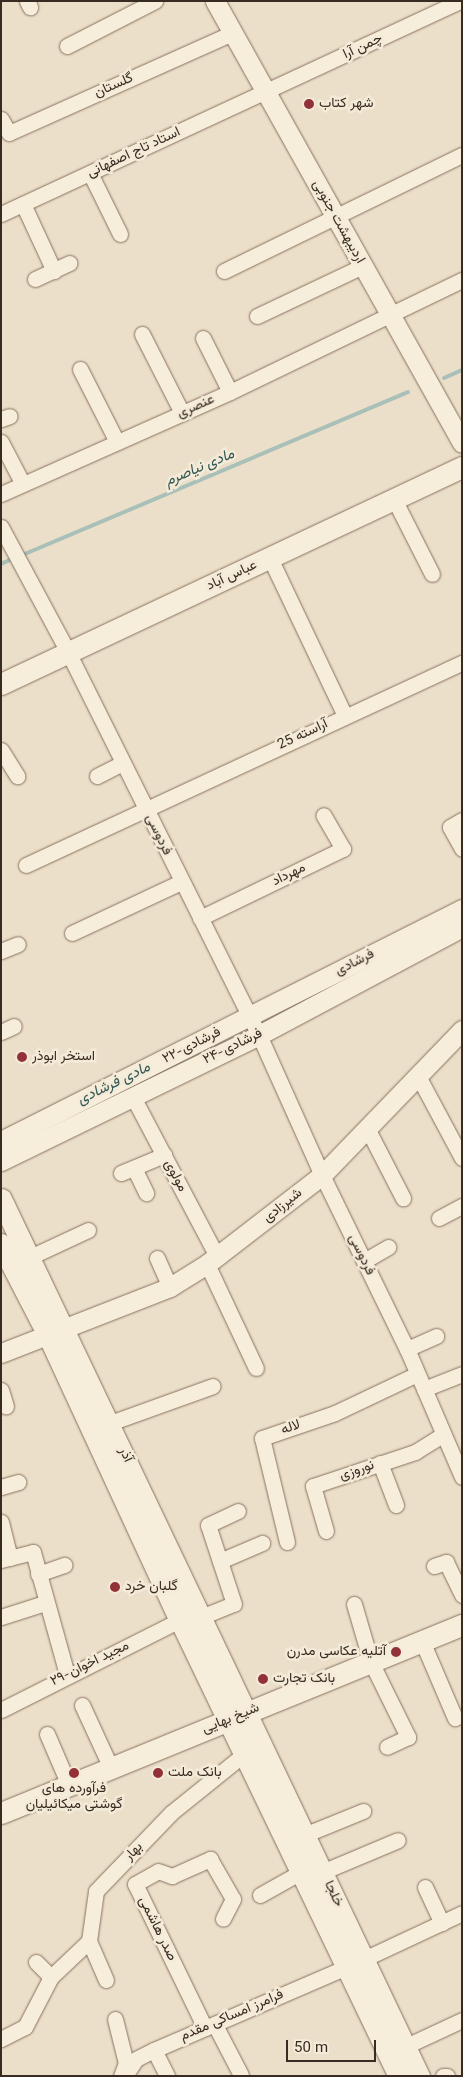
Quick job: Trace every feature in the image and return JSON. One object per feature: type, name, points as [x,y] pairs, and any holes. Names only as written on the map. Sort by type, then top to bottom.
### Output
[{"type":"main road","name":"عباس آباد","points":[[1,684],[462,467]]},
{"type":"main road","name":"آذر","points":[[1,1199],[14,1266]]},
{"type":"main road","name":"آذر","points":[[1,1244],[52,1335],[110,1423],[184,1621]]},
{"type":"main road","name":"آذر","points":[[52,1335],[121,1500],[184,1621],[237,1716]]},
{"type":"main road","name":"شیخ بهایی","points":[[1,1813],[462,1625]]},
{"type":"main road","name":"خلجا","points":[[237,1716],[244,1754],[304,1835],[312,1872]]},
{"type":"main road","name":"خلجا","points":[[237,1716],[356,1963],[378,2012],[399,2076]]},
{"type":"main road","name":"خلجا","points":[[378,2012],[404,2046],[419,2076]]},
{"type":"street","points":[[67,46],[155,1]]},
{"type":"street","name":"اردیبهشت جنوبی","points":[[215,1],[462,443]]},
{"type":"street","name":"چمن آرا","points":[[266,92],[460,1]]},
{"type":"street","name":"گلستان","points":[[1,119],[9,133],[233,33]]},
{"type":"street","name":"استاد تاج اصفهانی","points":[[1,214],[266,92]]},
{"type":"street","points":[[224,271],[334,215],[462,155]]},
{"type":"street","points":[[90,173],[120,234]]},
{"type":"street","points":[[23,204],[54,271]]},
{"type":"street","points":[[35,279],[70,263]]},
{"type":"street","points":[[257,316],[363,266]]},
{"type":"street","name":"عنصری","points":[[1,494],[230,392],[390,317],[462,280]]},
{"type":"street","points":[[142,334],[182,413]]},
{"type":"street","points":[[203,338],[230,392]]},
{"type":"street","points":[[80,369],[117,442]]},
{"type":"street","points":[[1,442],[23,484]]},
{"type":"street","points":[[394,499],[432,574]]},
{"type":"street","points":[[1,527],[68,652]]},
{"type":"street","points":[[270,558],[345,716]]},
{"type":"street","name":"فردوسی","points":[[68,652],[181,882],[259,1035],[322,1175],[406,1349],[462,1477]]},
{"type":"street","name":"آراسته 25","points":[[26,865],[462,663]]},
{"type":"street","points":[[1,750],[17,776]]},
{"type":"street","points":[[97,776],[123,763]]},
{"type":"street","name":"مهرداد","points":[[200,918],[343,849],[323,815]]},
{"type":"street","points":[[462,820],[450,827],[462,849]]},
{"type":"street","points":[[72,933],[181,882]]},
{"type":"street","name":"فرشادی","points":[[249,1017],[462,908]]},
{"type":"street","name":"۲۴-فرشادی","points":[[1,1161],[259,1035],[462,927]]},
{"type":"street","points":[[1,951],[18,944]]},
{"type":"street","name":"۲۲-فرشادی","points":[[1,1141],[249,1017]]},
{"type":"street","name":"شیرزادی","points":[[1,1353],[52,1335],[170,1287],[212,1260],[322,1175],[462,1030]]},
{"type":"street","points":[[418,1076],[462,1158]]},
{"type":"street","name":"مولوی","points":[[133,1097],[164,1155],[212,1260],[256,1368]]},
{"type":"street","points":[[366,1128],[403,1198]]},
{"type":"street","points":[[146,1194],[127,1171],[164,1155]]},
{"type":"street","points":[[439,1218],[462,1206]]},
{"type":"street","points":[[14,1266],[88,1230]]},
{"type":"street","points":[[364,1261],[388,1247]]},
{"type":"street","points":[[157,1258],[170,1287]]},
{"type":"street","name":"آذر","points":[[14,1266],[52,1335]]},
{"type":"street","points":[[406,1349],[436,1336]]},
{"type":"street","name":"لاله","points":[[287,1542],[262,1438],[335,1413],[417,1374]]},
{"type":"street","points":[[424,1389],[462,1374]]},
{"type":"street","points":[[110,1423],[213,1386]]},
{"type":"street","points":[[1,1390],[6,1406]]},
{"type":"street","name":"نوروزی","points":[[326,1531],[313,1486],[415,1452],[442,1435]]},
{"type":"street","points":[[380,1463],[396,1505]]},
{"type":"street","points":[[1,1487],[18,1482]]},
{"type":"street","points":[[238,1511],[208,1524],[220,1562],[262,1543]]},
{"type":"street","points":[[1,1522],[5,1559],[33,1552],[45,1603],[67,1675]]},
{"type":"street","name":"۲۹-مجید اخوان","points":[[1,1710],[67,1675],[184,1621],[234,1604],[220,1562]]},
{"type":"street","points":[[434,1566],[446,1562],[462,1595]]},
{"type":"street","points":[[38,1574],[64,1565]]},
{"type":"street","points":[[1,1617],[45,1603]]},
{"type":"street","points":[[354,1604],[370,1662],[408,1737],[386,1747]]},
{"type":"street","points":[[422,1641],[455,1718]]},
{"type":"street","points":[[82,1705],[111,1768]]},
{"type":"street","points":[[47,1734],[69,1785]]},
{"type":"street","name":"بهار","points":[[89,1941],[96,1891],[171,1813],[244,1754]]},
{"type":"street","points":[[304,1835],[363,1811]]},
{"type":"street","points":[[260,1895],[312,1872],[398,1840]]},
{"type":"street","name":"صدر هاشمی","points":[[210,2026],[136,1884],[158,1871],[172,1876],[210,1859],[233,1899],[223,1919]]},
{"type":"street","points":[[425,1887],[442,1923]]},
{"type":"street","name":"فرامرز امساکی مقدم","points":[[125,2076],[136,2059],[154,2050],[356,1963],[462,1914]]},
{"type":"street","points":[[1,2039],[25,2027],[51,1977],[89,1941],[106,1980]]},
{"type":"street","points":[[36,1962],[51,1977]]},
{"type":"street","points":[[115,2019],[126,2063],[121,2076]]},
{"type":"street","points":[[404,2046],[462,2020]]},
{"type":"street","points":[[210,2026],[241,2075]]},
{"type":"street","points":[[154,2050],[167,2076]]},
{"type":"waterway","name":"مادی نیاصرم","points":[[444,378],[462,370]]},
{"type":"waterway","name":"مادی نیاصرم","points":[[20,556],[408,392]]},
{"type":"waterway","name":"مادی نیاصرم","points":[[1,564],[14,558]]},
{"type":"waterway","name":"مادی فرشادی","points":[[90,1107],[149,1078]]},
{"type":"place","name":"شهر کتاب","points":[[309,104]]},
{"type":"place","name":"استخر ابوذر","points":[[22,1057]]},
{"type":"place","name":"گلبان خرد","points":[[115,1587]]},
{"type":"place","name":"آتلیه عکاسی مدرن","points":[[396,1652]]},
{"type":"place","name":"بانک تجارت","points":[[263,1679]]},
{"type":"place","name":"فرآورده های گوشتی میکائیلیان","points":[[74,1773]]},
{"type":"place","name":"بانک ملت","points":[[158,1773]]}]
